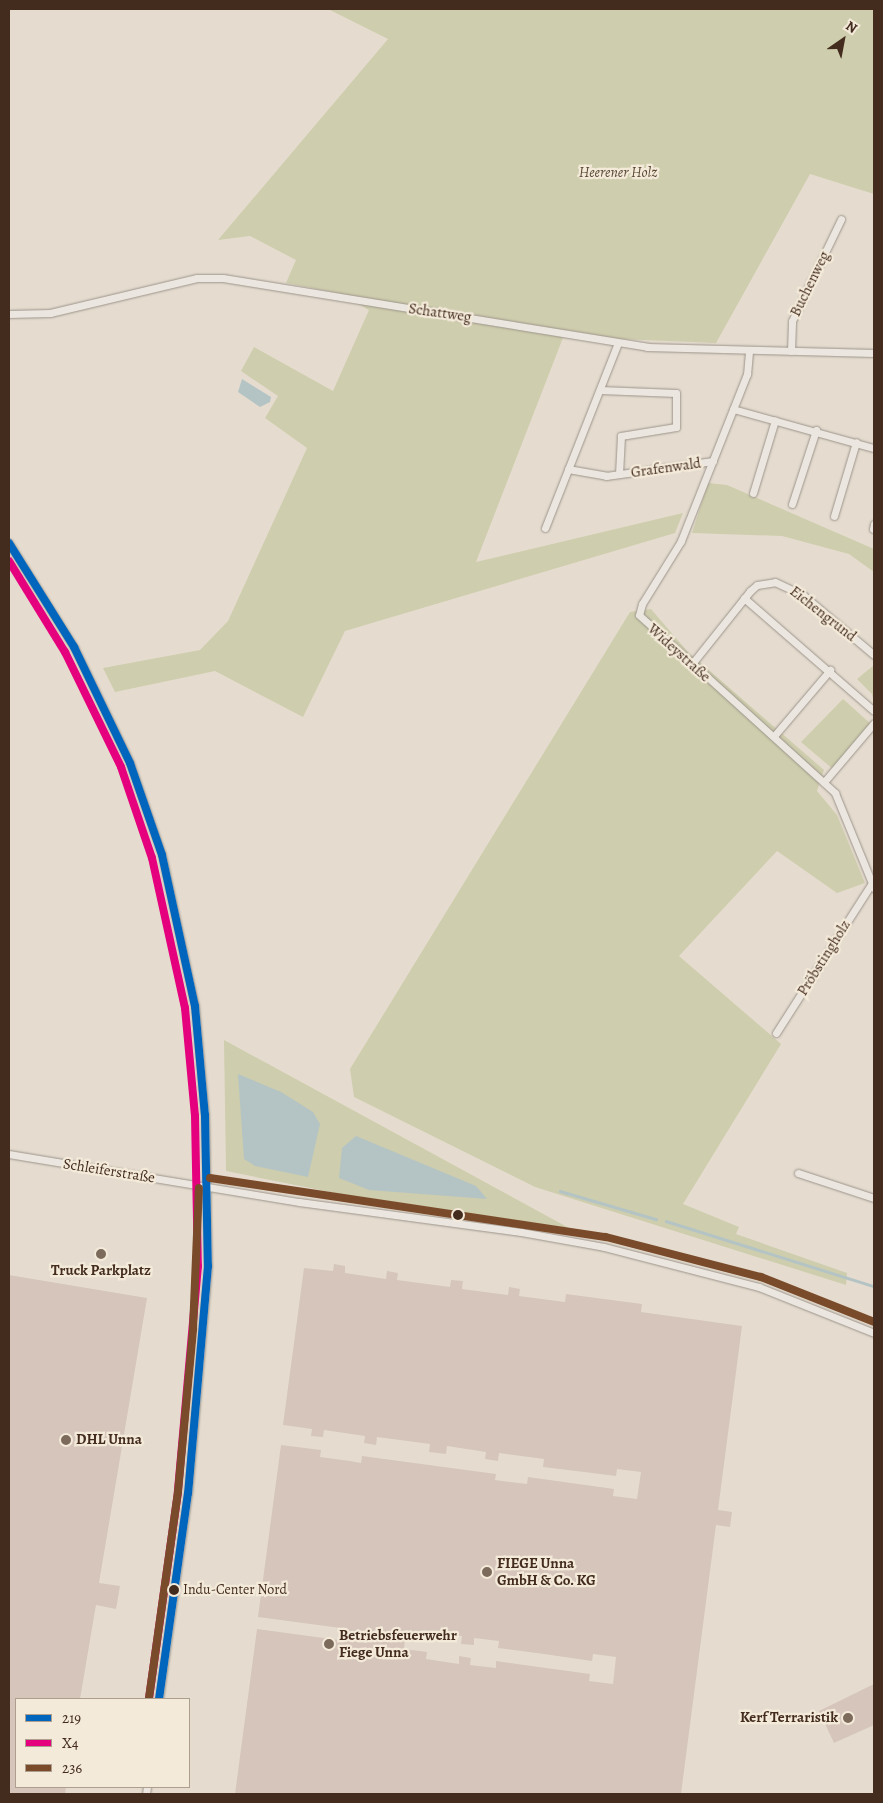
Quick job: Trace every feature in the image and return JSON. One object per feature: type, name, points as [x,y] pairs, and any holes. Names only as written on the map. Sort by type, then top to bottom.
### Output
[{"type":"street","name":"Buchenweg","points":[[791,351],[792,321],[840,219]]},
{"type":"street","name":"Schattweg","points":[[9,314],[50,313],[198,278],[223,278],[618,343],[748,352],[791,351],[874,354]]},
{"type":"street","points":[[545,528],[618,343]]},
{"type":"street","name":"Wideystraße","points":[[748,352],[747,374],[681,541],[642,604],[639,615],[691,665],[774,736],[835,793],[873,885]]},
{"type":"street","name":"Grafenwald","points":[[600,390],[676,393],[676,427],[621,436],[619,474]]},
{"type":"street","points":[[734,409],[816,430],[874,448]]},
{"type":"street","points":[[753,493],[775,420]]},
{"type":"street","points":[[792,504],[816,430]]},
{"type":"street","points":[[834,516],[856,442]]},
{"type":"street","name":"Grafenwald","points":[[568,469],[593,476],[712,461]]},
{"type":"street","points":[[9,543],[58,619],[111,718],[162,856],[195,1006],[209,1188],[204,1320],[188,1493],[159,1698]]},
{"type":"street","name":"Eichengrund","points":[[691,665],[744,598],[765,583],[786,585],[874,655]]},
{"type":"street","points":[[744,598],[830,670],[874,711]]},
{"type":"street","points":[[774,736],[830,670]]},
{"type":"street","points":[[824,782],[874,723]]},
{"type":"street","name":"Pröbstingholz","points":[[776,1033],[873,885]]},
{"type":"street","name":"Schleiferstraße","points":[[9,1154],[209,1188],[521,1232],[614,1249],[759,1287],[874,1333]]},
{"type":"street","points":[[798,1173],[874,1198]]},
{"type":"green space","name":"Heerener Holz","points":[[328,9],[874,9],[874,194],[810,174],[716,343],[619,339],[566,330],[476,562],[683,513],[675,533],[345,631],[303,717],[215,671],[115,692],[103,668],[200,650],[228,621],[307,448],[265,418],[278,396],[241,371],[254,347],[333,391],[369,310],[338,293],[286,283],[296,260],[250,236],[218,240],[388,39]]},
{"type":"green space","points":[[708,483],[727,485],[874,549],[874,572],[849,554],[782,536],[692,533]]},
{"type":"green space","points":[[651,609],[687,651],[824,770],[817,791],[837,815],[865,883],[837,893],[777,851],[679,956],[781,1044],[683,1204],[739,1227],[736,1234],[847,1273],[846,1285],[535,1187],[354,1097],[350,1069],[630,612]]},
{"type":"green space","points":[[874,665],[874,704],[872,694],[857,679]]},
{"type":"green space","points":[[843,699],[872,725],[834,770],[801,742]]},
{"type":"green space","points":[[224,1040],[569,1228],[335,1193],[226,1171]]},
{"type":"shaded area","points":[[242,379],[271,397],[270,402],[260,407],[238,392]]},
{"type":"shaded area","points":[[238,1074],[281,1092],[313,1112],[320,1124],[308,1177],[255,1166],[244,1159]]},
{"type":"shaded area","points":[[356,1136],[476,1186],[487,1199],[369,1190],[339,1178],[342,1148]]},
{"type":"building","name":"FIEGE Unna GmbH & Co. KG","points":[[334,1264],[345,1266],[345,1273],[386,1279],[387,1271],[398,1273],[397,1280],[450,1287],[451,1280],[463,1281],[462,1289],[508,1295],[509,1287],[520,1289],[519,1296],[565,1302],[566,1294],[642,1304],[641,1312],[742,1326],[718,1510],[732,1512],[730,1527],[716,1525],[681,1794],[235,1794],[257,1629],[346,1641],[348,1629],[258,1617],[281,1445],[321,1450],[320,1457],[361,1463],[362,1456],[496,1474],[495,1480],[527,1484],[528,1477],[614,1489],[613,1496],[637,1499],[641,1472],[617,1469],[616,1476],[543,1467],[544,1459],[499,1453],[498,1461],[485,1459],[486,1452],[447,1446],[446,1454],[429,1452],[430,1444],[377,1437],[376,1445],[364,1443],[365,1436],[324,1430],[323,1437],[311,1436],[312,1429],[283,1425],[304,1268],[333,1271]],"holes":[[[430,1632],[462,1636],[461,1644],[474,1645],[474,1638],[499,1641],[498,1648],[592,1661],[593,1654],[616,1657],[613,1684],[589,1681],[590,1674],[496,1661],[496,1668],[470,1665],[471,1658],[459,1656],[459,1664],[426,1659],[427,1652],[404,1649],[405,1637],[429,1640]]]},
{"type":"building","name":"DHL Unna","points":[[9,1275],[147,1298],[99,1583],[120,1586],[116,1609],[96,1605],[80,1698],[15,1698],[15,1788],[66,1788],[65,1794],[9,1794]]},
{"type":"building","name":"Kerf Terraristik","points":[[874,1684],[874,1725],[834,1743],[819,1711]]},
{"type":"waterway","points":[[560,1191],[656,1219]]},
{"type":"waterway","points":[[666,1221],[874,1286]]},
{"type":"transit line","name":"219","points":[[9,543],[74,647],[130,763],[162,855],[195,1006],[205,1115],[208,1266],[188,1493],[159,1698]]},
{"type":"transit line","name":"X4","points":[[9,561],[65,652],[121,767],[152,858],[185,1008],[195,1116],[198,1266],[178,1492],[149,1698]]},
{"type":"transit line","name":"236","points":[[210,1178],[606,1237],[761,1277],[874,1322]]},
{"type":"transit line","name":"236","points":[[149,1698],[178,1492],[193,1329],[199,1188]]},
{"type":"place","name":"Truck Parkplatz","points":[[101,1254]]},
{"type":"place","name":"DHL Unna","points":[[66,1440]]},
{"type":"place","name":"FIEGE Unna GmbH & Co. KG","points":[[487,1572]]},
{"type":"place","name":"Indu-Center Nord","points":[[174,1590]]},
{"type":"place","name":"Betriebsfeuerwehr Fiege Unna","points":[[329,1644]]},
{"type":"place","name":"Kerf Terraristik","points":[[848,1718]]}]
